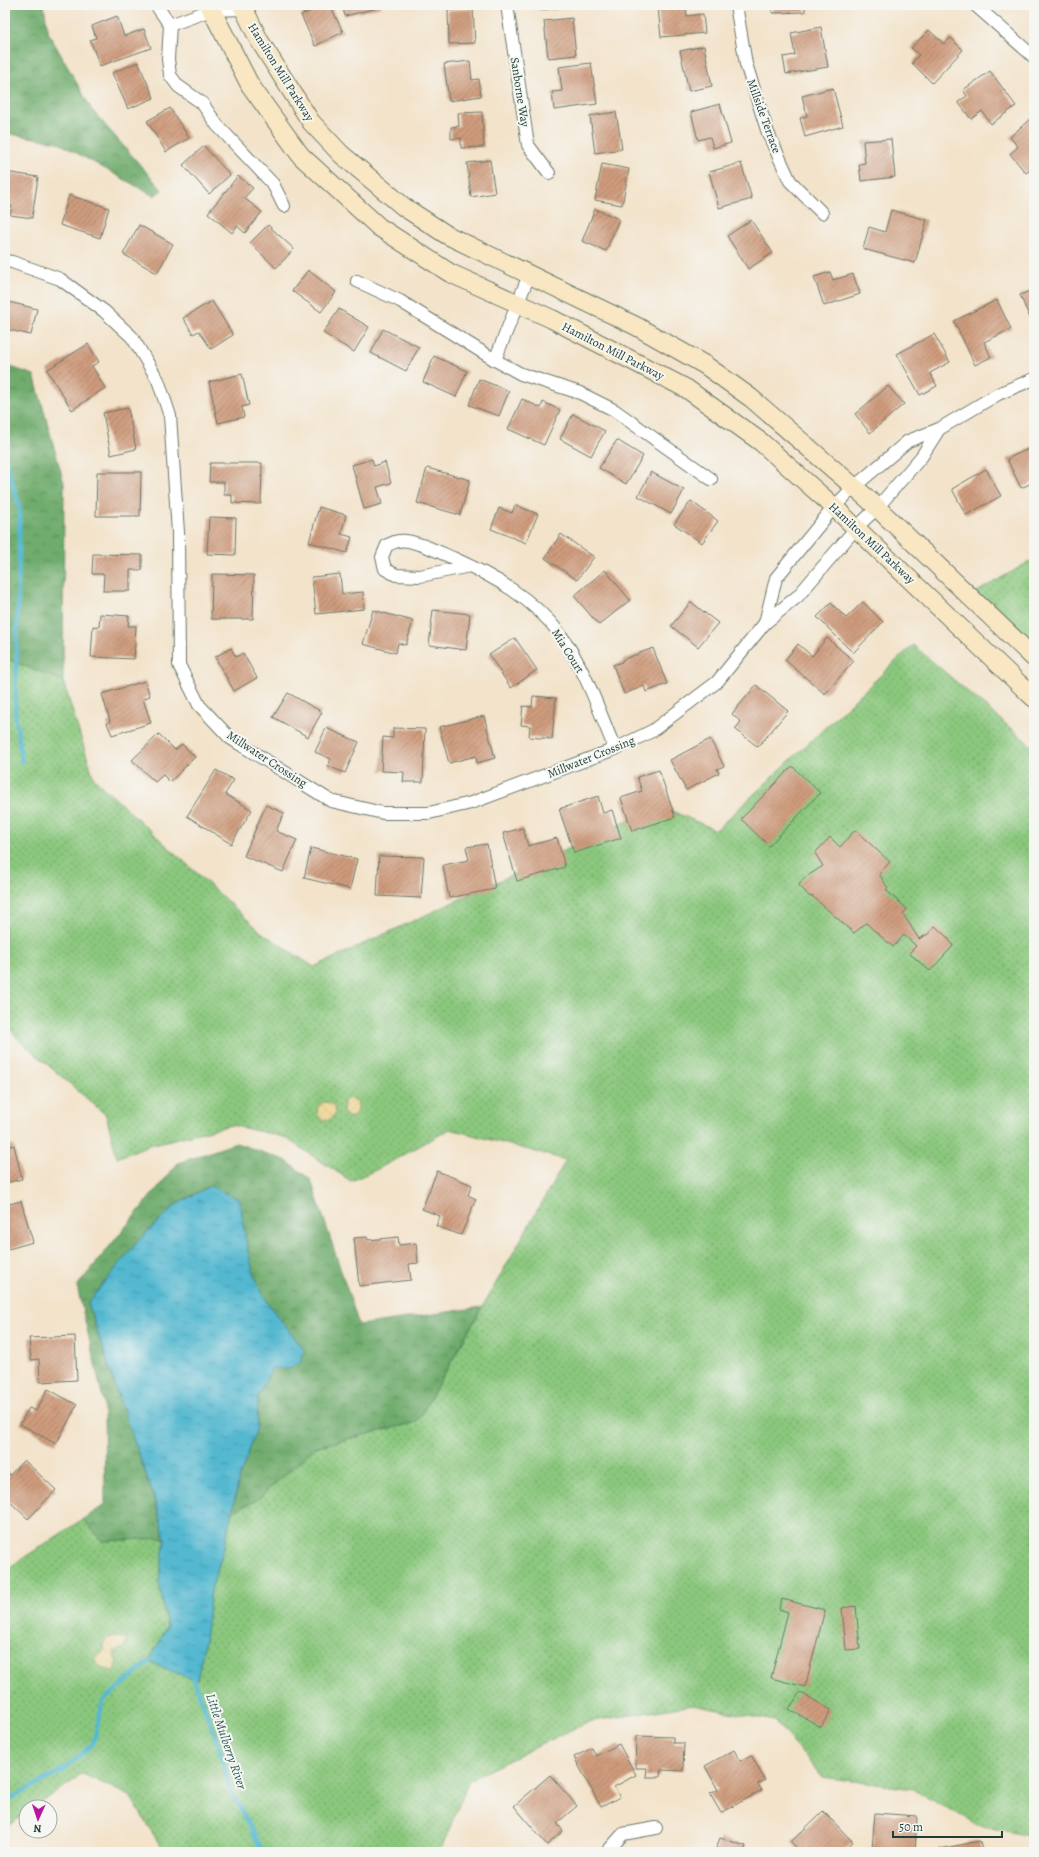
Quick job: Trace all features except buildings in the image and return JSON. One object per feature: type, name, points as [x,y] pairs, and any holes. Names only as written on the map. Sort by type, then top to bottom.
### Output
[{"type":"street","points":[[156,5],[170,25],[168,59],[170,75],[178,86],[202,103],[217,125],[273,184],[284,206]]},
{"type":"street","name":"Sanborne Way","points":[[507,5],[528,145],[549,173]]},
{"type":"street","name":"Millside Terrace","points":[[736,5],[746,64],[768,133],[790,181],[822,213]]},
{"type":"street","points":[[975,5],[1034,57]]},
{"type":"street","points":[[170,25],[212,7],[246,6]]},
{"type":"street","name":"Hamilton Mill Parkway","points":[[246,6],[259,40],[311,122],[341,154],[404,208],[447,235],[636,326],[705,365],[751,398],[854,487],[1034,658]]},
{"type":"street","name":"Hamilton Mill Parkway","points":[[212,7],[250,85],[301,156],[379,226],[450,273],[552,319],[687,389],[761,442],[834,507],[1034,698]]},
{"type":"street","name":"Millwater Crossing","points":[[5,261],[12,262],[60,279],[104,311],[132,337],[158,380],[170,416],[178,532],[179,665],[199,705],[230,738],[331,801],[383,813],[429,813],[471,803],[615,749],[652,730],[717,682],[765,623],[798,596],[856,528],[876,508],[922,456],[939,428]]},
{"type":"street","points":[[495,360],[516,303],[529,275]]},
{"type":"street","points":[[357,281],[400,301],[495,360],[521,374],[580,392],[614,410],[711,479]]},
{"type":"street","name":"Millwater Crossing","points":[[765,623],[776,578],[834,507],[854,487],[908,441],[939,428],[998,394],[1034,379]]},
{"type":"street","name":"Mia Court","points":[[470,566],[420,576],[396,575],[385,569],[382,557],[387,545],[400,540],[418,544],[470,566],[509,587],[537,608],[560,634],[579,665],[615,749]]},
{"type":"street","points":[[607,1852],[623,1834],[656,1828]]},
{"type":"green space","points":[[5,5],[44,5],[48,32],[92,110],[162,190],[154,196],[57,142],[5,133]]},
{"type":"green space","points":[[5,365],[34,375],[64,483],[63,681],[5,658]]},
{"type":"green space","points":[[1034,559],[1034,644],[975,593]]},
{"type":"green space","points":[[913,645],[1034,748],[1034,1837],[978,1825],[913,1789],[822,1777],[775,1721],[693,1705],[587,1722],[469,1780],[440,1852],[164,1852],[130,1796],[83,1774],[47,1799],[18,1799],[18,1819],[5,1828],[5,1570],[83,1519],[102,1541],[165,1538],[159,1582],[167,1627],[149,1662],[197,1680],[205,1641],[211,1590],[225,1544],[232,1512],[257,1500],[315,1447],[417,1422],[566,1160],[450,1129],[378,1169],[351,1181],[284,1137],[231,1125],[146,1146],[117,1158],[106,1115],[19,1040],[5,1022],[5,658],[63,681],[94,779],[261,932],[314,967],[660,806],[716,830]]},
{"type":"green space","points":[[236,1143],[285,1160],[311,1180],[359,1325],[482,1307],[417,1422],[315,1447],[257,1500],[232,1512],[239,1479],[257,1427],[258,1396],[272,1368],[304,1350],[268,1303],[261,1291],[248,1253],[240,1200],[210,1186],[177,1203],[138,1241],[88,1303],[157,1508],[165,1538],[102,1541],[83,1519],[105,1505],[104,1403],[77,1286],[178,1163]]},
{"type":"sand","points":[[348,1098],[357,1101],[358,1107],[354,1117],[348,1117],[343,1113],[344,1102]]},
{"type":"sand","points":[[326,1102],[332,1105],[335,1111],[332,1117],[326,1120],[320,1117],[317,1111],[320,1105]]},
{"type":"sand","points":[[108,1638],[123,1638],[126,1641],[126,1644],[114,1652],[116,1664],[113,1671],[105,1669],[96,1663],[96,1658],[103,1652],[104,1642]]},
{"type":"water","points":[[210,1186],[240,1200],[248,1253],[261,1291],[268,1303],[304,1350],[301,1362],[289,1369],[272,1368],[258,1396],[257,1427],[239,1479],[225,1544],[211,1590],[205,1641],[197,1680],[194,1680],[149,1662],[167,1627],[159,1582],[165,1538],[154,1497],[88,1303],[138,1241],[177,1204]]},
{"type":"waterway","name":"Little Mulberry River","points":[[5,460],[20,508],[15,712],[22,762]]},
{"type":"waterway","points":[[5,1801],[62,1771],[93,1744],[103,1701],[149,1662]]},
{"type":"waterway","name":"Little Mulberry River","points":[[194,1680],[217,1741],[230,1788],[263,1852]]}]
